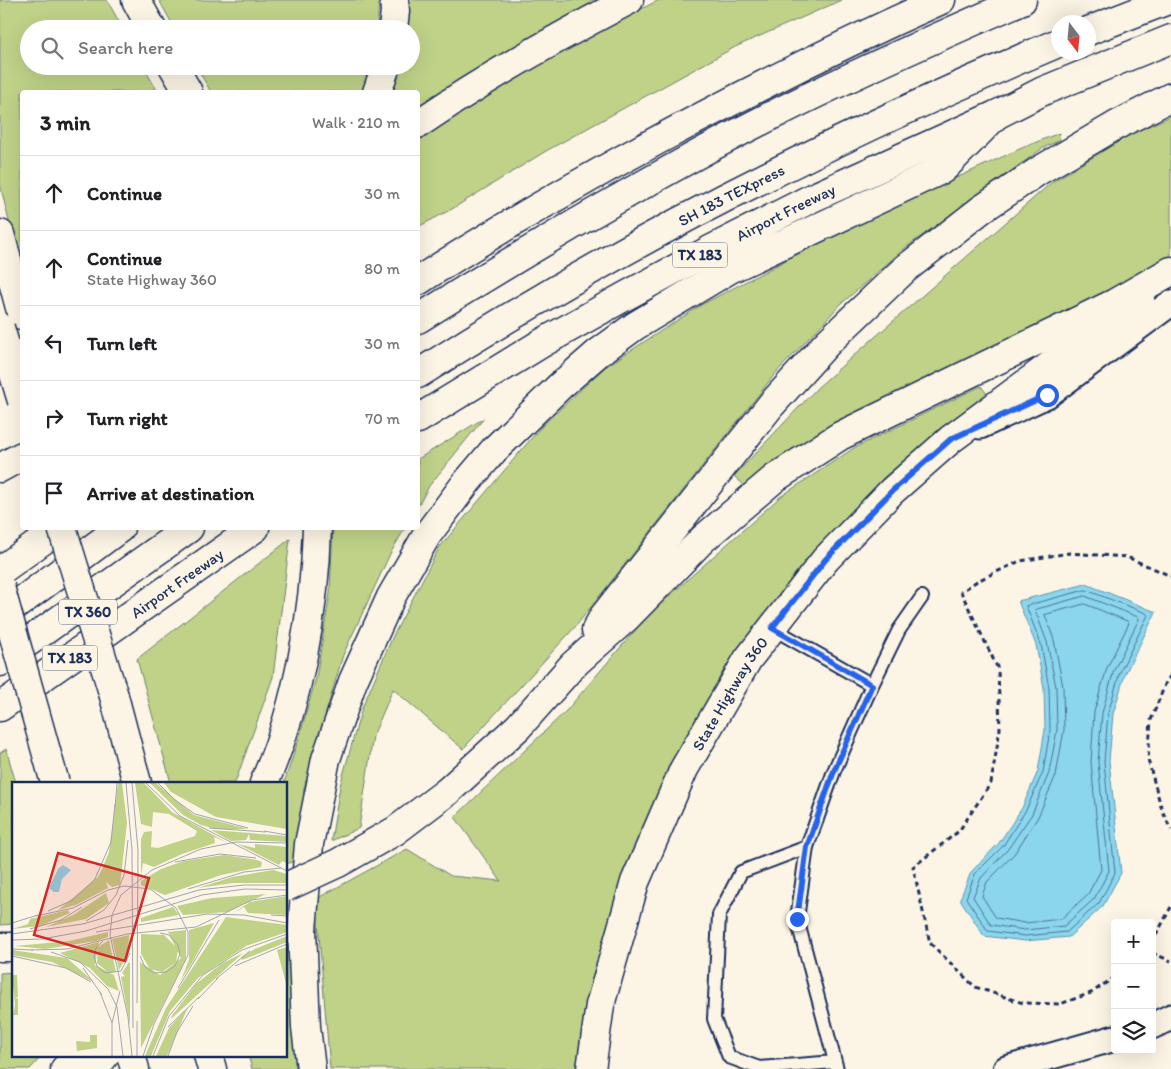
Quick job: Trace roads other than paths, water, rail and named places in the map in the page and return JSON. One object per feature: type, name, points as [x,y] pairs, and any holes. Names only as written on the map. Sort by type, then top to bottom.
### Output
[{"type":"main road","points":[[136,0],[147,20]]},
{"type":"main road","points":[[394,0],[394,20]]},
{"type":"main road","points":[[420,123],[457,97],[544,45],[629,0]]},
{"type":"main road","points":[[420,280],[571,188],[736,98],[941,0]]},
{"type":"main road","points":[[420,318],[564,229],[700,153],[864,70],[1022,0]]},
{"type":"main road","points":[[1096,28],[1168,0]]},
{"type":"main road","name":"Airport Freeway","points":[[420,418],[542,343],[710,250],[812,198],[996,115],[1043,91],[1171,39]]},
{"type":"main road","name":"SH 183 TEXpress","points":[[420,373],[530,305],[704,209],[853,134],[1051,46]]},
{"type":"main road","points":[[178,75],[187,90]]},
{"type":"main road","points":[[379,90],[383,75]]},
{"type":"main road","points":[[573,665],[604,616],[771,406],[828,342],[898,276],[982,209],[1040,170],[1115,126],[1171,97]]},
{"type":"main road","points":[[311,1069],[306,1027],[302,930],[309,844],[326,759],[353,681],[387,605],[427,535],[466,483],[494,450],[560,386],[598,353],[635,326],[730,269],[943,169],[996,115]]},
{"type":"main road","points":[[420,260],[571,188]]},
{"type":"main road","points":[[0,235],[20,308]]},
{"type":"main road","points":[[288,886],[338,863],[395,831],[448,791],[518,727],[573,665],[626,618],[703,539],[749,498],[803,459],[840,436],[1115,303],[1171,271]]},
{"type":"main road","name":"State Highway 360","points":[[591,1069],[600,1005],[635,882],[684,769],[748,659],[825,560],[892,491],[951,439],[1171,276]]},
{"type":"main road","points":[[0,328],[20,394]]},
{"type":"main road","points":[[0,360],[20,351]]},
{"type":"main road","points":[[0,468],[20,457]]},
{"type":"main road","points":[[0,571],[58,530]]},
{"type":"main road","name":"TX 360","points":[[62,530],[114,696],[134,774]]},
{"type":"main road","points":[[83,530],[118,658],[114,696]]},
{"type":"main road","points":[[0,617],[117,530]]},
{"type":"main road","name":"TX 183","points":[[0,662],[186,530]]},
{"type":"main road","name":"Airport Freeway","points":[[0,707],[253,530]]},
{"type":"main road","points":[[264,782],[294,694],[303,651],[311,606],[317,530]]},
{"type":"main road","points":[[0,587],[55,782]]},
{"type":"main road","points":[[64,1069],[77,1056]]},
{"type":"main road","points":[[94,1069],[104,1056]]},
{"type":"main road","points":[[131,1056],[135,1069]]},
{"type":"main road","points":[[208,1056],[212,1069]]},
{"type":"street","points":[[951,439],[1047,395],[1171,303]]},
{"type":"street","points":[[1156,1024],[1171,1017]]},
{"type":"street","points":[[1006,1069],[1042,1064],[1111,1039]]},
{"type":"lane","points":[[807,847],[741,872],[719,915],[714,1019],[729,1057],[759,1068],[836,1066],[797,919],[807,847],[834,771],[872,685],[899,630],[922,597]]},
{"type":"lane","points":[[772,628],[872,685]]},
{"type":"water","points":[[1086,584],[1156,612],[1125,674],[1113,714],[1109,761],[1121,873],[1103,906],[1069,937],[1025,941],[984,936],[960,899],[971,872],[999,843],[1022,808],[1038,771],[1045,730],[1044,688],[1036,645],[1018,601]]}]
